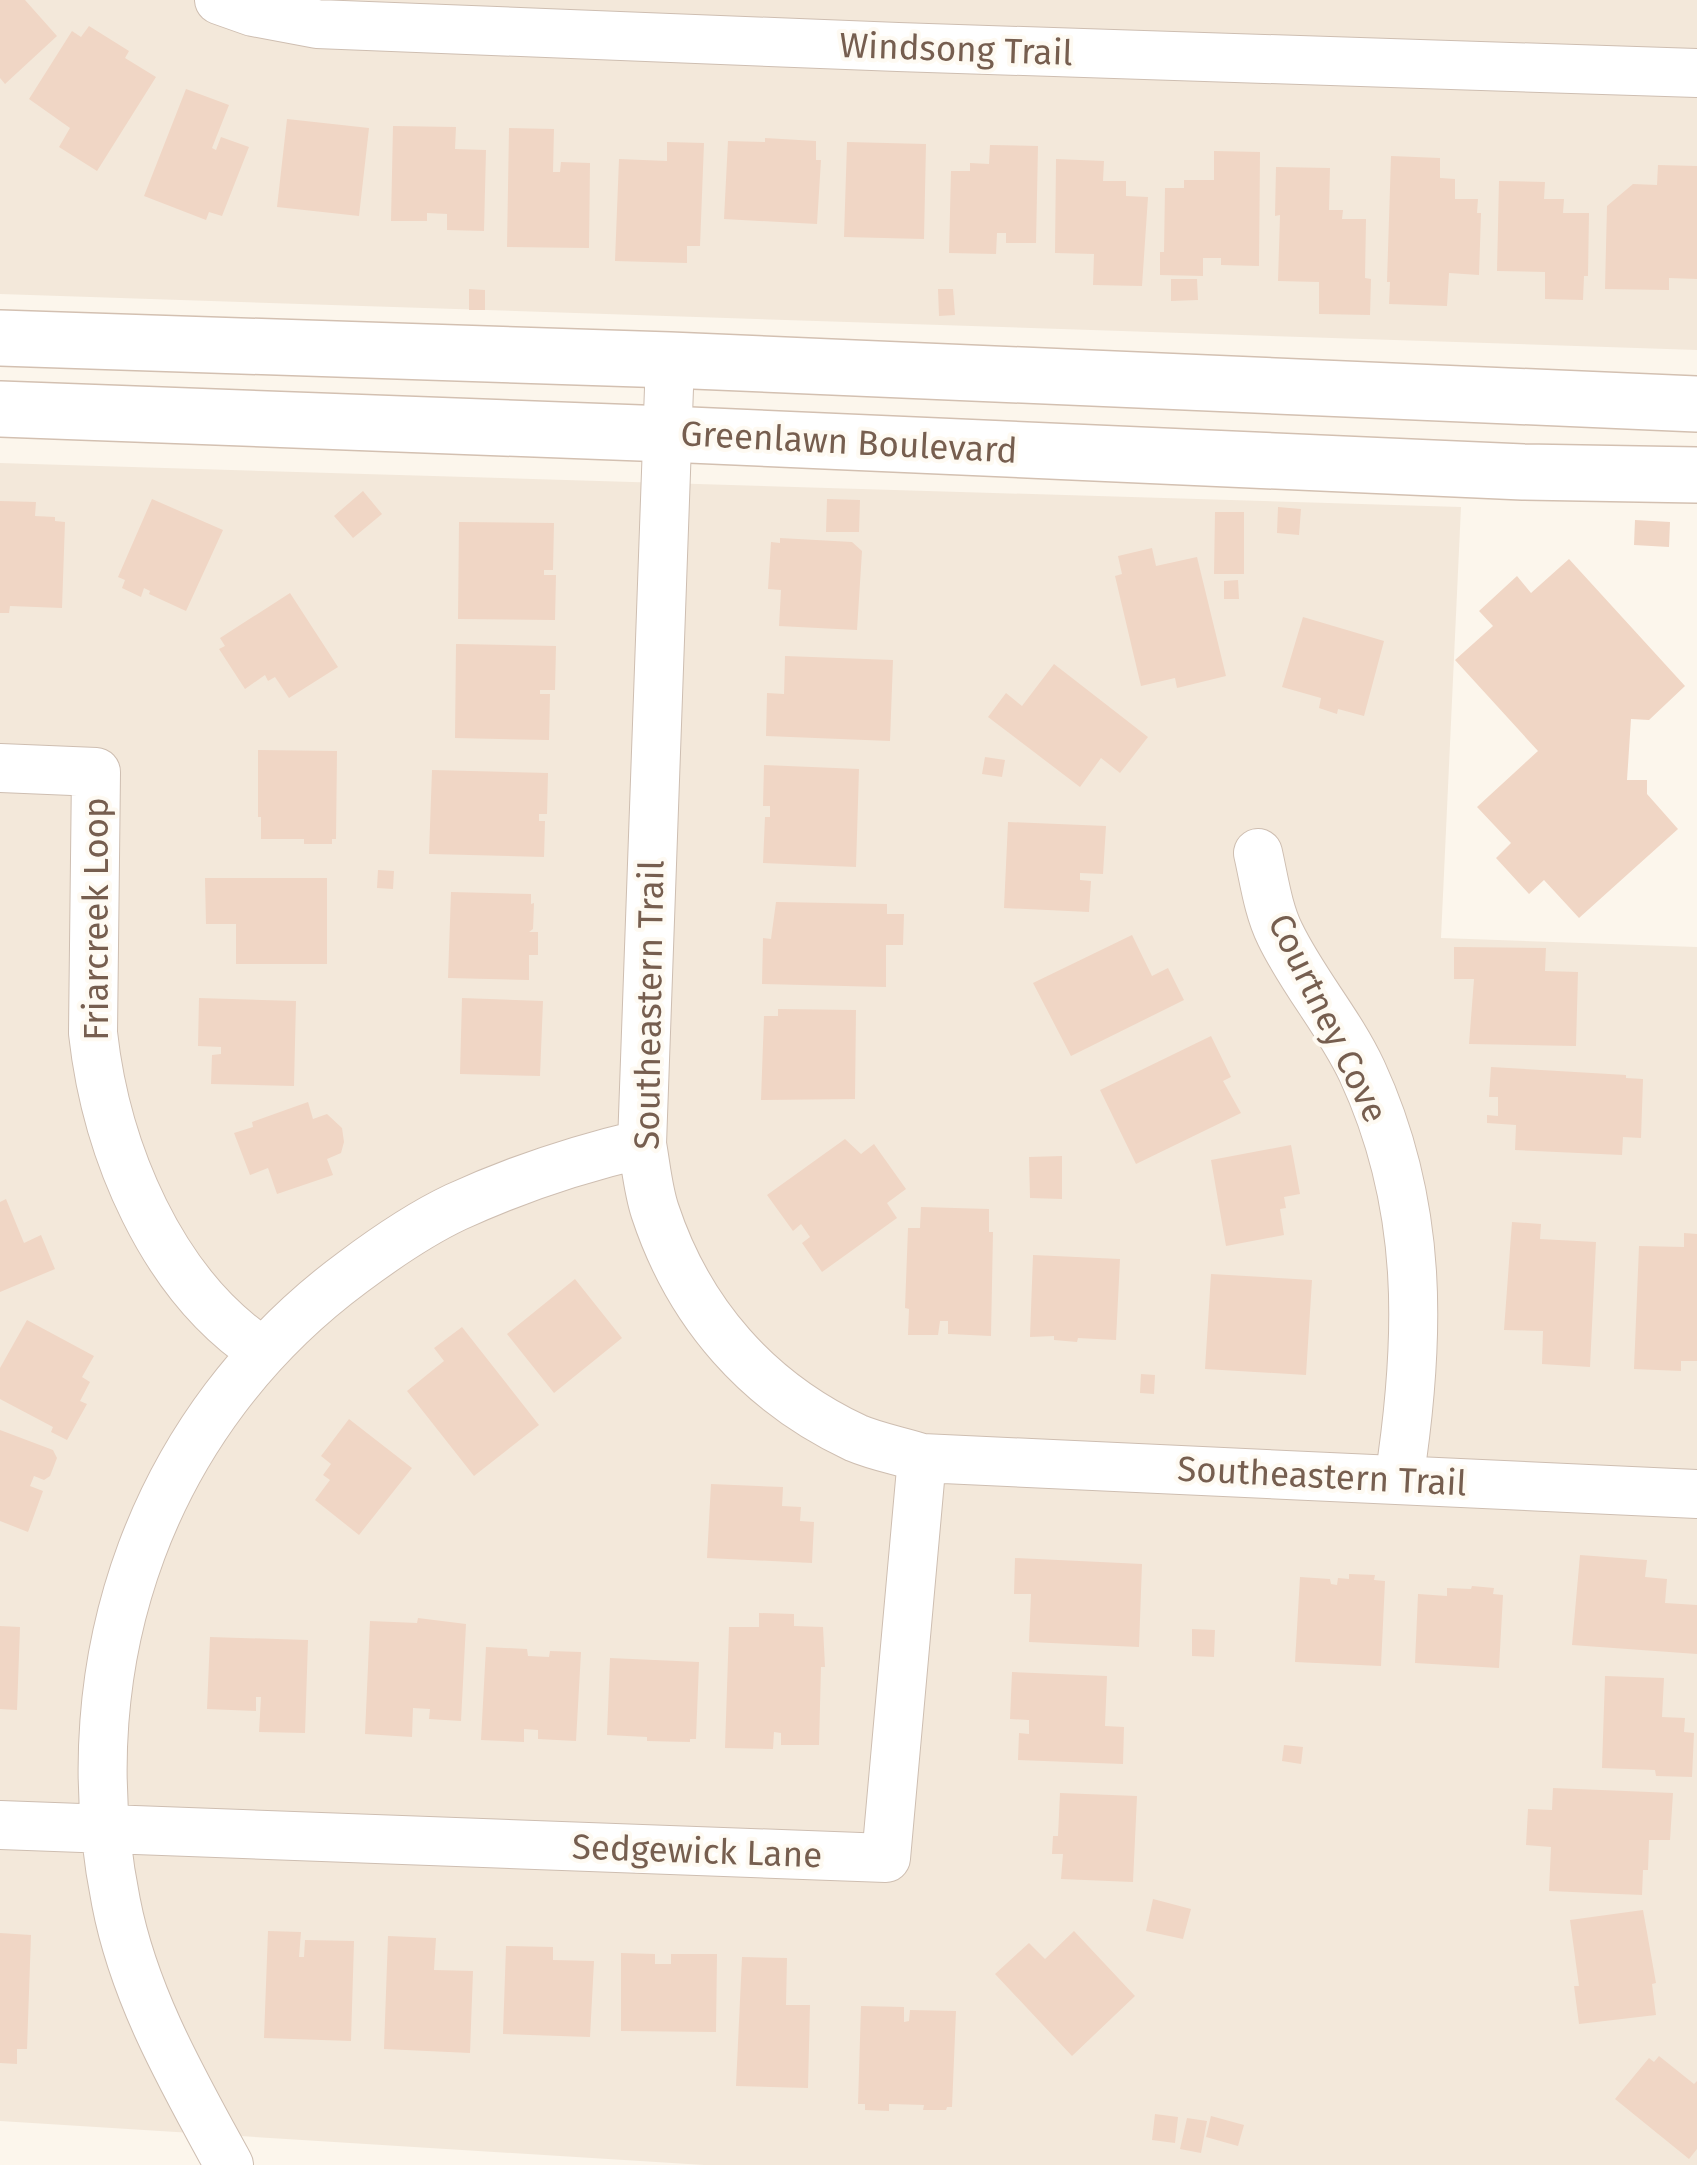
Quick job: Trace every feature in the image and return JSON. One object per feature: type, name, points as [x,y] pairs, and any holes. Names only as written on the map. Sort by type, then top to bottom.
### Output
[{"type":"main road","name":"Greenlawn Boulevard","points":[[0,338],[670,360],[1697,404]]},
{"type":"main road","name":"Greenlawn Boulevard","points":[[0,409],[1523,472],[1697,475]]},
{"type":"street","name":"Windsong Trail","points":[[219,0],[253,12],[317,24],[1697,73]]},
{"type":"street","name":"Southeastern Trail","points":[[670,360],[642,1144],[654,1208],[676,1268],[709,1322],[752,1371],[803,1410],[860,1440],[922,1458],[1697,1494]]},
{"type":"street","name":"Friarcreek Loop","points":[[0,768],[96,772],[93,1033],[97,1070],[116,1142],[146,1211],[184,1274],[233,1331],[262,1350]]},
{"type":"street","name":"Courtney Cove","points":[[1258,854],[1278,929],[1362,1072],[1387,1140],[1406,1213],[1416,1287],[1415,1361],[1399,1480]]},
{"type":"street","points":[[229,2165],[163,2040],[135,1974],[116,1902],[103,1790],[106,1712],[116,1632],[139,1555],[170,1482],[213,1414],[262,1350],[320,1296],[384,1249],[453,1209],[528,1178],[642,1144]]},
{"type":"street","name":"Sedgewick Lane","points":[[106,1830],[886,1858],[922,1458]]},
{"type":"street","points":[[0,1824],[106,1830]]},
{"type":"shaded area","points":[[0,0],[1697,0],[1697,350],[0,294]]},
{"type":"shaded area","points":[[0,463],[1461,507],[1441,938],[1697,947],[1697,2165],[704,2165],[0,2121]]},
{"type":"building","points":[[0,0],[25,0],[57,36],[5,84],[0,78]]},
{"type":"building","points":[[89,26],[129,51],[125,58],[156,77],[97,171],[59,147],[70,128],[29,99],[72,31],[81,37]]},
{"type":"building","points":[[186,89],[229,105],[212,148],[216,150],[221,137],[249,147],[222,216],[209,212],[206,220],[144,196]]},
{"type":"building","points":[[287,119],[369,128],[359,216],[277,207]]},
{"type":"building","points":[[393,126],[456,127],[455,149],[486,150],[484,231],[447,230],[447,214],[427,213],[427,221],[391,221]]},
{"type":"building","points":[[509,128],[554,129],[553,172],[560,172],[561,162],[590,163],[589,248],[507,247]]},
{"type":"building","points":[[765,138],[816,141],[816,160],[821,160],[817,224],[724,219],[728,141],[765,142]]},
{"type":"building","points":[[667,142],[704,143],[700,246],[687,246],[687,263],[615,261],[619,159],[667,161]]},
{"type":"building","points":[[847,142],[926,144],[924,239],[844,237]]},
{"type":"building","points":[[990,145],[1038,146],[1036,243],[1006,243],[1006,233],[997,233],[996,254],[949,253],[951,171],[970,171],[970,163],[989,164]]},
{"type":"building","points":[[1214,151],[1260,152],[1259,266],[1221,265],[1221,258],[1203,258],[1203,276],[1160,275],[1165,188],[1184,188],[1184,180],[1214,180]]},
{"type":"building","points":[[1391,156],[1440,158],[1440,178],[1455,179],[1455,199],[1478,199],[1479,275],[1449,273],[1447,306],[1389,304]]},
{"type":"building","points":[[1056,159],[1104,161],[1103,181],[1126,181],[1126,196],[1148,197],[1142,286],[1093,285],[1094,254],[1055,253]]},
{"type":"building","points":[[1658,165],[1697,166],[1697,279],[1669,278],[1669,290],[1605,289],[1607,206],[1633,184],[1657,185]]},
{"type":"building","points":[[1276,167],[1330,168],[1329,210],[1343,210],[1342,219],[1366,219],[1365,278],[1371,279],[1370,315],[1319,314],[1319,282],[1278,281],[1280,215],[1275,216]]},
{"type":"building","points":[[1499,181],[1545,182],[1544,199],[1564,199],[1563,213],[1589,213],[1588,276],[1584,276],[1583,300],[1545,299],[1545,272],[1497,271]]},
{"type":"building","points":[[1171,279],[1197,279],[1198,300],[1171,301]]},
{"type":"building","points":[[469,289],[485,290],[485,310],[469,310]]},
{"type":"building","points":[[938,289],[953,289],[955,315],[939,316]]},
{"type":"building","points":[[363,491],[382,514],[353,538],[334,516]]},
{"type":"building","points":[[152,499],[223,530],[186,611],[144,588],[141,597],[122,588],[125,580],[118,577]]},
{"type":"building","points":[[827,499],[860,500],[859,532],[826,532]]},
{"type":"building","points":[[0,501],[36,502],[35,516],[65,522],[62,608],[10,606],[9,613],[0,613]]},
{"type":"building","points":[[1278,507],[1301,509],[1299,535],[1277,533]]},
{"type":"building","points":[[1215,512],[1244,512],[1244,574],[1214,574]]},
{"type":"building","points":[[1635,520],[1670,522],[1669,547],[1634,545]]},
{"type":"building","points":[[459,522],[554,523],[553,570],[544,570],[544,575],[556,575],[555,620],[458,619]]},
{"type":"building","points":[[780,538],[852,542],[862,551],[857,630],[779,626],[781,590],[768,589],[771,542],[780,543]]},
{"type":"building","points":[[1152,548],[1156,566],[1197,557],[1226,676],[1177,688],[1175,678],[1141,686],[1115,576],[1122,574],[1118,556]]},
{"type":"building","points":[[1569,559],[1685,686],[1649,720],[1631,719],[1627,780],[1647,780],[1647,794],[1678,829],[1579,918],[1544,880],[1529,894],[1496,858],[1511,843],[1477,807],[1538,751],[1455,660],[1493,626],[1479,611],[1517,576],[1531,593]]},
{"type":"building","points":[[1238,580],[1239,599],[1224,599],[1224,581]]},
{"type":"building","points":[[290,593],[338,667],[289,698],[275,677],[268,681],[265,675],[245,689],[219,649],[225,646],[220,638]]},
{"type":"building","points":[[1303,617],[1384,641],[1364,716],[1319,708],[1321,698],[1282,687]]},
{"type":"building","points":[[456,644],[556,646],[555,690],[540,690],[540,694],[550,694],[549,740],[455,738]]},
{"type":"building","points":[[785,656],[893,660],[890,741],[766,736],[767,693],[784,694]]},
{"type":"building","points":[[1054,664],[1148,737],[1120,773],[1101,758],[1080,787],[988,717],[1006,693],[1022,706]]},
{"type":"building","points":[[258,750],[337,751],[336,839],[332,839],[332,844],[304,844],[304,839],[261,839]]},
{"type":"building","points":[[985,757],[1005,760],[1002,777],[982,774]]},
{"type":"building","points":[[764,765],[859,769],[856,867],[763,863],[765,817],[770,817],[770,806],[763,806]]},
{"type":"building","points":[[432,770],[548,773],[547,814],[539,814],[539,821],[545,821],[544,857],[429,854]]},
{"type":"building","points":[[1008,822],[1106,826],[1103,874],[1080,873],[1080,880],[1091,881],[1089,912],[1004,908]]},
{"type":"building","points":[[378,870],[394,871],[393,889],[377,888]]},
{"type":"building","points":[[205,878],[327,878],[327,964],[236,964],[236,924],[206,924]]},
{"type":"building","points":[[451,892],[531,894],[533,929],[529,932],[538,932],[538,955],[529,955],[529,980],[448,978]]},
{"type":"building","points":[[776,902],[887,904],[887,914],[904,914],[903,945],[886,945],[886,987],[762,984],[763,938],[771,939]]},
{"type":"building","points":[[1132,935],[1152,976],[1168,968],[1184,1000],[1071,1056],[1033,983]]},
{"type":"building","points":[[1454,947],[1546,948],[1545,971],[1578,972],[1576,1046],[1469,1044],[1474,979],[1454,979]]},
{"type":"building","points":[[199,998],[296,1001],[294,1086],[211,1084],[212,1055],[221,1054],[221,1047],[198,1046]]},
{"type":"building","points":[[462,998],[543,1001],[540,1076],[460,1074]]},
{"type":"building","points":[[778,1009],[856,1010],[855,1099],[761,1100],[764,1016],[778,1016]]},
{"type":"building","points":[[1211,1036],[1231,1077],[1223,1081],[1241,1113],[1136,1164],[1100,1090]]},
{"type":"building","points":[[1491,1067],[1643,1079],[1641,1138],[1623,1137],[1622,1155],[1515,1150],[1516,1125],[1487,1123],[1487,1115],[1498,1116],[1498,1097],[1489,1097]]},
{"type":"building","points":[[308,1102],[313,1119],[327,1114],[342,1128],[341,1153],[327,1159],[333,1175],[277,1194],[268,1168],[250,1175],[234,1133],[253,1127],[252,1122]]},
{"type":"building","points":[[845,1139],[861,1154],[874,1144],[906,1189],[887,1203],[897,1218],[822,1272],[802,1243],[810,1237],[801,1224],[793,1231],[767,1195]]},
{"type":"building","points":[[1291,1145],[1300,1194],[1284,1197],[1286,1208],[1280,1209],[1284,1235],[1226,1246],[1211,1160]]},
{"type":"building","points":[[1062,1156],[1062,1199],[1030,1198],[1029,1157]]},
{"type":"building","points":[[6,1199],[24,1243],[41,1235],[55,1269],[0,1292],[0,1202]]},
{"type":"building","points":[[921,1207],[989,1209],[989,1232],[993,1232],[991,1336],[948,1334],[948,1321],[940,1321],[938,1335],[908,1335],[908,1228],[920,1228]]},
{"type":"building","points":[[1512,1222],[1541,1224],[1540,1239],[1596,1242],[1590,1367],[1542,1364],[1543,1331],[1504,1330]]},
{"type":"building","points":[[1684,1233],[1697,1234],[1697,1361],[1681,1361],[1681,1371],[1634,1369],[1639,1246],[1684,1247]]},
{"type":"building","points":[[1033,1255],[1120,1259],[1116,1340],[1078,1338],[1077,1342],[1054,1340],[1054,1336],[1030,1337]]},
{"type":"building","points":[[1211,1274],[1312,1280],[1306,1375],[1205,1369]]},
{"type":"building","points":[[575,1279],[622,1338],[554,1393],[507,1334]]},
{"type":"building","points":[[27,1320],[94,1356],[82,1377],[90,1382],[80,1401],[87,1404],[67,1440],[51,1432],[53,1427],[0,1399],[0,1368]]},
{"type":"building","points":[[462,1327],[539,1425],[474,1476],[407,1391],[444,1361],[434,1348]]},
{"type":"building","points":[[1141,1374],[1155,1375],[1154,1394],[1140,1393]]},
{"type":"building","points":[[349,1419],[412,1468],[359,1535],[315,1500],[330,1480],[323,1475],[331,1464],[321,1456]]},
{"type":"building","points":[[0,1430],[53,1450],[57,1458],[50,1476],[44,1480],[34,1476],[30,1486],[43,1491],[28,1532],[0,1521]]},
{"type":"building","points":[[711,1484],[783,1487],[782,1506],[801,1507],[800,1521],[814,1522],[812,1563],[707,1558]]},
{"type":"building","points":[[1580,1555],[1647,1560],[1645,1577],[1667,1579],[1665,1603],[1697,1605],[1697,1654],[1572,1645]]},
{"type":"building","points":[[1015,1558],[1142,1564],[1139,1647],[1029,1642],[1031,1594],[1014,1594]]},
{"type":"building","points":[[1349,1574],[1375,1575],[1374,1580],[1385,1581],[1381,1666],[1295,1662],[1300,1577],[1330,1579],[1331,1584],[1337,1585],[1338,1578],[1349,1579]]},
{"type":"building","points":[[1447,1588],[1494,1588],[1493,1594],[1503,1595],[1499,1668],[1415,1663],[1418,1594],[1447,1596]]},
{"type":"building","points":[[759,1613],[794,1614],[794,1626],[823,1627],[825,1667],[821,1667],[819,1745],[781,1745],[781,1733],[774,1732],[773,1749],[725,1748],[729,1627],[759,1627]]},
{"type":"building","points":[[418,1618],[466,1624],[461,1721],[429,1719],[430,1709],[413,1708],[412,1737],[365,1734],[370,1621],[417,1623]]},
{"type":"building","points":[[0,1626],[20,1627],[17,1710],[0,1709]]},
{"type":"building","points":[[1192,1629],[1215,1630],[1214,1657],[1192,1656]]},
{"type":"building","points":[[210,1637],[308,1640],[305,1733],[259,1732],[261,1697],[256,1697],[256,1711],[207,1709]]},
{"type":"building","points":[[486,1647],[527,1649],[528,1656],[549,1657],[550,1651],[581,1652],[576,1741],[538,1739],[538,1730],[524,1729],[524,1742],[481,1740]]},
{"type":"building","points":[[610,1658],[699,1662],[696,1739],[647,1741],[647,1737],[607,1735]]},
{"type":"building","points":[[1012,1672],[1107,1676],[1105,1726],[1124,1727],[1123,1764],[1018,1760],[1019,1733],[1029,1734],[1029,1720],[1010,1719]]},
{"type":"building","points":[[1605,1676],[1664,1678],[1662,1717],[1685,1718],[1684,1732],[1694,1733],[1692,1777],[1656,1776],[1655,1770],[1602,1768]]},
{"type":"building","points":[[1284,1745],[1303,1747],[1301,1764],[1282,1761]]},
{"type":"building","points":[[1553,1788],[1673,1793],[1670,1840],[1649,1840],[1642,1895],[1549,1891],[1551,1847],[1526,1845],[1528,1809],[1552,1810]]},
{"type":"building","points":[[1060,1793],[1137,1796],[1133,1882],[1061,1879],[1063,1854],[1052,1854],[1053,1836],[1058,1836]]},
{"type":"building","points":[[1153,1899],[1191,1909],[1183,1939],[1146,1931]]},
{"type":"building","points":[[1643,1910],[1656,1983],[1652,1984],[1656,2015],[1579,2024],[1574,1986],[1579,1986],[1570,1920]]},
{"type":"building","points":[[268,1931],[301,1932],[299,1957],[304,1957],[305,1940],[354,1941],[351,2041],[264,2038]]},
{"type":"building","points":[[1074,1931],[1135,1996],[1072,2056],[995,1974],[1029,1943],[1045,1959]]},
{"type":"building","points":[[0,1933],[31,1935],[27,2049],[17,2049],[17,2064],[0,2063]]},
{"type":"building","points":[[388,1936],[436,1938],[434,1970],[473,1971],[470,2053],[384,2049]]},
{"type":"building","points":[[506,1946],[553,1947],[553,1960],[594,1961],[590,2037],[503,2034]]},
{"type":"building","points":[[621,1953],[655,1954],[655,1964],[671,1964],[671,1954],[717,1954],[716,2032],[621,2031]]},
{"type":"building","points":[[742,1957],[787,1958],[786,2005],[810,2005],[808,2088],[736,2086]]},
{"type":"building","points":[[861,2006],[904,2007],[904,2022],[909,2021],[910,2010],[956,2011],[952,2107],[923,2110],[924,2105],[889,2104],[889,2111],[865,2110],[865,2104],[858,2104]]},
{"type":"building","points":[[1659,2056],[1694,2084],[1697,2081],[1697,2149],[1689,2159],[1615,2099],[1649,2058],[1654,2062]]},
{"type":"building","points":[[1155,2114],[1178,2117],[1175,2143],[1152,2140]]},
{"type":"building","points":[[1211,2116],[1244,2125],[1238,2146],[1206,2137]]},
{"type":"building","points":[[1187,2118],[1207,2121],[1201,2153],[1180,2149]]}]
